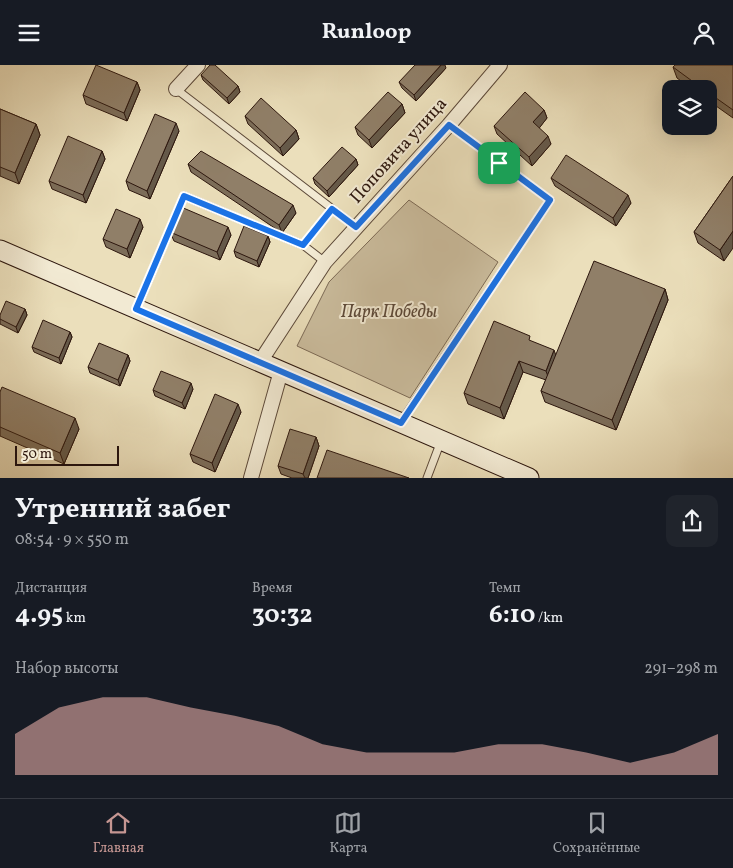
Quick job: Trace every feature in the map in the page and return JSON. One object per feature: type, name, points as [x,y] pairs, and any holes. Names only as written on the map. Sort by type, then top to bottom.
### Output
[{"type":"street","points":[[176,89],[198,65]]},
{"type":"street","name":"Поповича улица","points":[[260,362],[325,262],[449,125],[500,65]]},
{"type":"street","points":[[0,251],[529,478]]},
{"type":"street","points":[[251,478],[280,371]]},
{"type":"lane","points":[[176,89],[356,227]]},
{"type":"lane","points":[[401,423],[550,200],[449,125]]},
{"type":"lane","points":[[136,309],[184,196],[303,245],[325,262]]},
{"type":"lane","points":[[303,245],[332,209]]},
{"type":"lane","points":[[427,478],[442,440]]},
{"type":"green space","name":"Парк Победы","points":[[409,200],[498,262],[410,398],[297,346],[329,282]]},
{"type":"building","points":[[96,65],[137,82],[124,113],[83,95]]},
{"type":"building","points":[[210,65],[215,65],[238,86],[227,98],[201,75]]},
{"type":"building","points":[[415,65],[441,65],[414,95],[399,82]]},
{"type":"building","points":[[675,65],[733,65],[733,110],[717,99],[717,80],[691,80],[673,67]]},
{"type":"building","points":[[388,92],[402,104],[369,140],[355,127]]},
{"type":"building","points":[[525,92],[544,110],[533,122],[548,136],[529,157],[494,126]]},
{"type":"building","points":[[261,98],[296,130],[280,148],[245,116]]},
{"type":"building","points":[[0,109],[36,124],[15,173],[0,167]]},
{"type":"building","points":[[155,114],[176,123],[147,191],[126,181]]},
{"type":"building","points":[[68,136],[102,151],[83,195],[49,181]]},
{"type":"building","points":[[342,147],[356,159],[327,191],[313,178]]},
{"type":"building","points":[[201,151],[293,205],[279,225],[188,164]]},
{"type":"building","points":[[566,155],[628,195],[613,218],[551,178]]},
{"type":"building","points":[[733,176],[733,231],[720,250],[694,232]]},
{"type":"building","points":[[181,207],[228,227],[217,252],[170,232]]},
{"type":"building","points":[[116,209],[140,219],[127,249],[103,239]]},
{"type":"building","points":[[244,226],[268,236],[257,261],[234,251]]},
{"type":"building","points":[[594,261],[665,289],[612,420],[541,391]]},
{"type":"building","points":[[6,301],[25,309],[16,327],[0,319]]},
{"type":"building","points":[[43,320],[70,332],[59,358],[32,347]]},
{"type":"building","points":[[494,321],[530,336],[529,340],[554,350],[546,371],[519,361],[500,408],[464,393]]},
{"type":"building","points":[[99,343],[128,355],[118,380],[88,367]]},
{"type":"building","points":[[161,371],[191,383],[182,403],[153,390]]},
{"type":"building","points":[[2,387],[75,418],[60,453],[0,427],[0,392]]},
{"type":"building","points":[[215,394],[238,404],[212,463],[190,454]]},
{"type":"building","points":[[290,429],[316,437],[303,474],[278,466]]},
{"type":"building","points":[[327,450],[409,478],[317,478]]},
{"type":"route","points":[[449,125],[499,163],[550,200],[401,423],[136,309],[184,196],[303,245],[332,209],[356,227],[449,125]]}]
